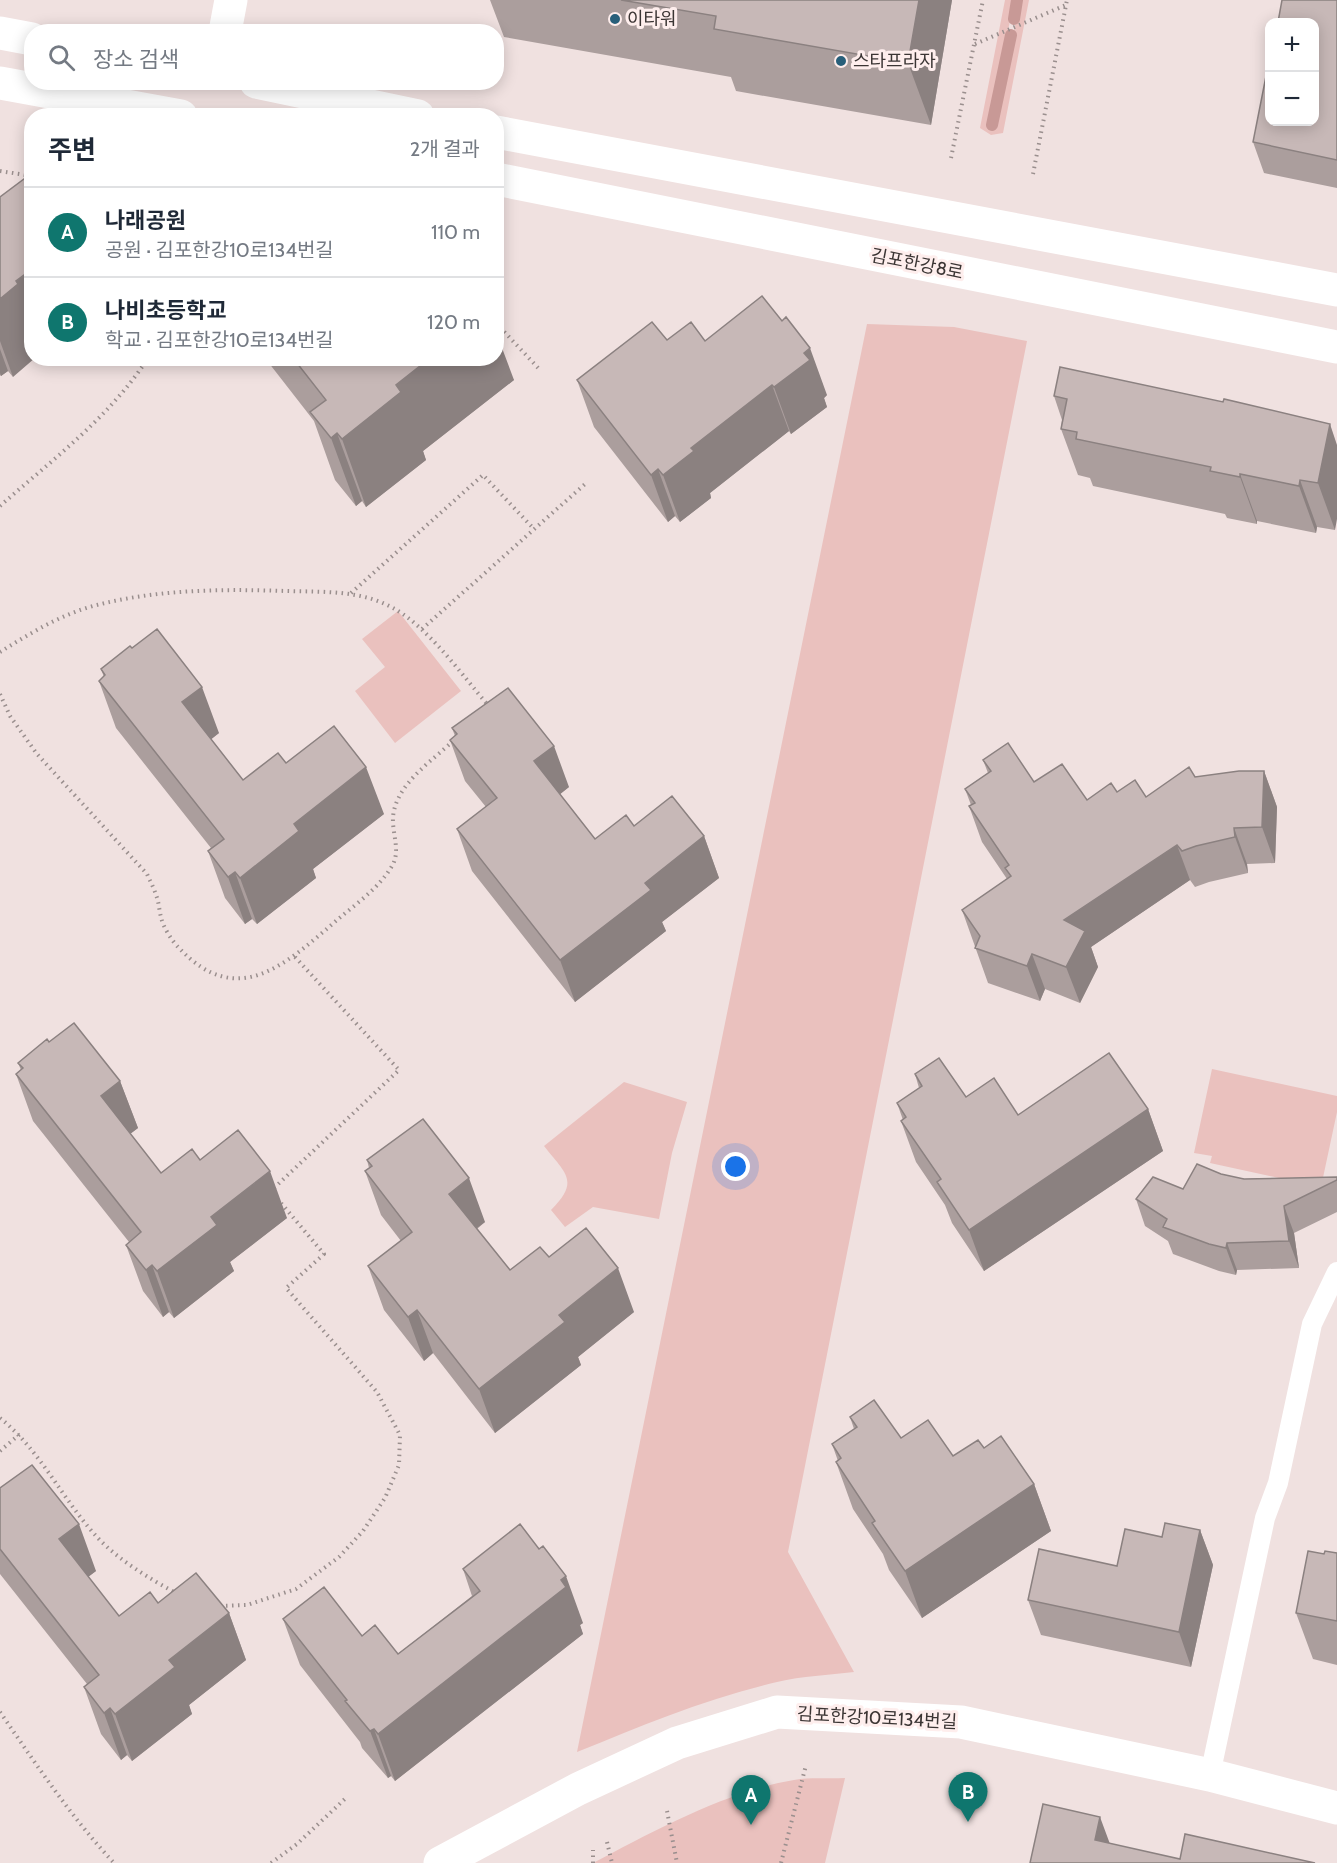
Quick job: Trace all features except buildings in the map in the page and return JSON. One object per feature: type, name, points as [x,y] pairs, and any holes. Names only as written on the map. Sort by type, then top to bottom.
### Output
[{"type":"street","points":[[226,24],[231,0]]},
{"type":"street","points":[[0,33],[24,38]]},
{"type":"street","points":[[0,83],[24,87]]},
{"type":"street","points":[[38,90],[137,108]]},
{"type":"street","points":[[294,90],[380,108]]},
{"type":"street","points":[[504,134],[1337,290]]},
{"type":"street","name":"김포한강8로","points":[[504,181],[1337,346]]},
{"type":"street","name":"김포한강10로134번길","points":[[440,1863],[578,1789],[677,1743],[777,1712],[961,1722],[1210,1775],[1337,1808]]},
{"type":"lane","points":[[1210,1775],[1265,1518],[1278,1483],[1312,1324],[1337,1272]]},
{"type":"path","points":[[951,158],[983,0]]},
{"type":"path","points":[[974,45],[1066,2]]},
{"type":"path","points":[[1033,174],[1066,2]]},
{"type":"path","points":[[0,171],[24,175]]},
{"type":"path","points":[[504,331],[541,371]]},
{"type":"path","points":[[0,506],[106,413],[132,383],[143,366]]},
{"type":"path","points":[[350,594],[483,476],[534,530]]},
{"type":"path","points":[[422,629],[585,484]]},
{"type":"path","points":[[0,652],[40,627],[81,610],[144,595],[215,588],[350,594],[371,597],[396,609],[422,629],[490,707],[482,714]]},
{"type":"path","points":[[0,694],[10,716],[38,754],[147,874],[156,894],[161,920],[178,948],[200,966],[230,980],[266,974],[294,957],[380,882],[394,864],[397,845],[393,818],[398,796],[458,736]]},
{"type":"path","points":[[271,1191],[399,1070],[294,957]]},
{"type":"path","points":[[213,1606],[248,1605],[296,1589],[339,1557],[363,1531],[385,1498],[399,1465],[400,1435],[377,1392],[286,1288],[324,1254],[279,1200]]},
{"type":"path","points":[[0,1418],[20,1434],[97,1537],[145,1576],[183,1598]]},
{"type":"path","points":[[0,1451],[20,1434]]},
{"type":"path","points":[[0,1712],[64,1803],[114,1863]]},
{"type":"path","points":[[781,1863],[806,1765]]},
{"type":"path","points":[[270,1863],[297,1844],[347,1797]]},
{"type":"path","points":[[667,1811],[676,1863]]},
{"type":"path","points":[[607,1842],[612,1863]]},
{"type":"path","points":[[593,1850],[593,1863]]},
{"type":"shaded area","points":[[1005,0],[1014,0],[990,124],[996,124],[1020,0],[1029,0],[1003,133],[991,135],[980,128]]},
{"type":"shaded area","points":[[867,324],[954,327],[1027,341],[788,1552],[854,1672],[796,1678],[751,1688],[676,1713],[577,1752]]},
{"type":"shaded area","points":[[398,611],[461,691],[395,743],[355,691],[385,667],[362,639]]},
{"type":"shaded area","points":[[1212,1069],[1337,1096],[1337,1112],[1321,1187],[1210,1163],[1212,1156],[1194,1153]]},
{"type":"shaded area","points":[[624,1082],[687,1102],[672,1153],[659,1219],[593,1207],[565,1227],[551,1210],[565,1192],[567,1178],[544,1146]]},
{"type":"shaded area","points":[[845,1778],[825,1863],[593,1863],[691,1814],[743,1793],[800,1779]]},
{"type":"waterway","points":[[1014,19],[1017,0]]},
{"type":"waterway","points":[[992,125],[1011,35]]},
{"type":"place","name":"이타워","points":[[615,19]]},
{"type":"place","name":"스타프라자","points":[[841,61]]},
{"type":"place","name":"나비초등학교","points":[[968,1822]]},
{"type":"place","name":"나래공원","points":[[751,1825]]}]
